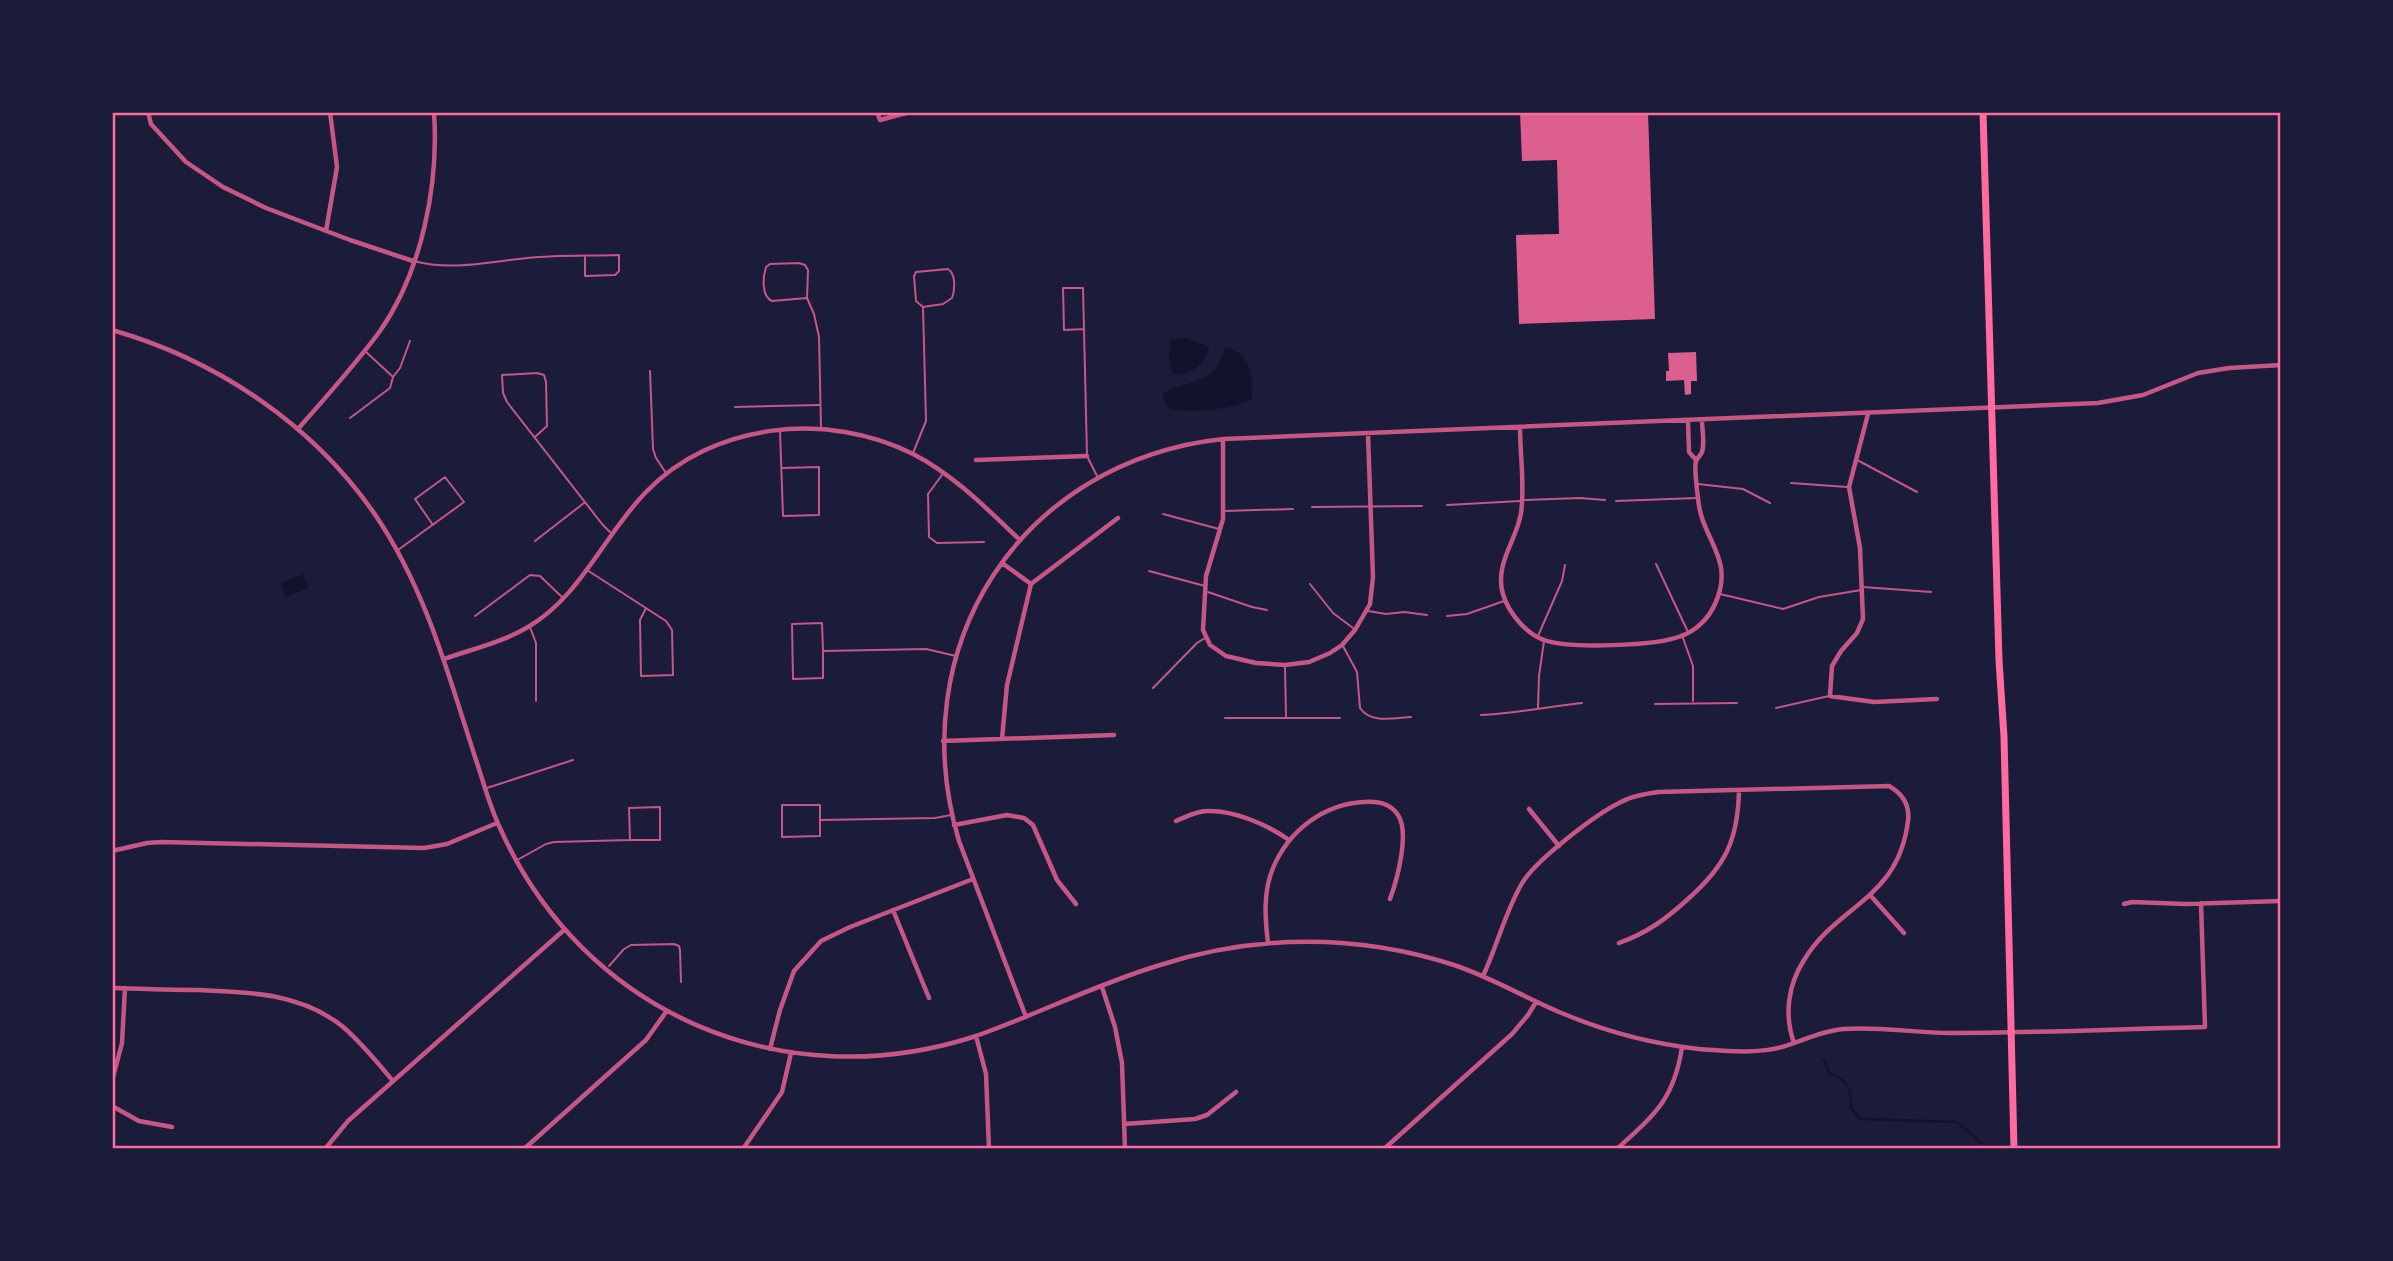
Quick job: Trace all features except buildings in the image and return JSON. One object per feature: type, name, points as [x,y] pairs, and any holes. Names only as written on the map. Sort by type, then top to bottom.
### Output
[{"type":"main road","points":[[1983,112],[1998,660],[2004,737],[2014,1149]]},
{"type":"street","points":[[148,112],[151,124],[186,162],[223,187],[266,208],[413,261]]},
{"type":"street","points":[[326,231],[337,167],[330,112]]},
{"type":"street","points":[[298,429],[364,350],[389,316],[401,293],[425,223],[432,188],[434,112]]},
{"type":"street","points":[[877,112],[880,120],[910,112]]},
{"type":"street","points":[[112,330],[166,348],[209,368],[251,394],[298,429],[349,481],[376,516],[397,550],[424,605],[498,823],[516,861],[540,898],[564,930],[606,969],[666,1012],[709,1031],[770,1049],[831,1057],[890,1055],[929,1049],[976,1036],[1142,971],[1194,955],[1268,943],[1332,942],[1372,946],[1422,956],[1483,976],[1536,1002],[1610,1031],[1682,1047],[1754,1051],[1794,1043],[1827,1031],[1855,1029],[2011,1033],[2205,1027],[2201,904]]},
{"type":"street","points":[[1026,1017],[951,815],[945,786],[943,741],[946,696],[956,656],[978,601],[1002,564],[1020,540],[1049,512],[1098,478],[1161,450],[1223,439],[1991,409],[2116,401],[2143,395],[2198,373],[2281,365]]},
{"type":"street","points":[[1868,414],[1849,487],[1860,548],[1864,613],[1861,627],[1832,666],[1830,696],[1874,702],[1937,699]]},
{"type":"street","points":[[1696,460],[1703,451],[1702,420]]},
{"type":"street","points":[[1520,428],[1522,500],[1518,523],[1502,566],[1501,587],[1505,600],[1517,620],[1545,640],[1576,644],[1644,643],[1685,634],[1708,616],[1722,582],[1722,565],[1700,513],[1696,460],[1689,452],[1688,421]]},
{"type":"street","points":[[444,659],[498,642],[530,626],[564,599],[611,533],[647,491],[667,474],[698,455],[730,441],[780,430],[821,429],[868,437],[913,454],[943,473],[1020,540]]},
{"type":"street","points":[[1223,439],[1221,530],[1204,589],[1203,625],[1206,638],[1210,645],[1226,656],[1256,663],[1285,665],[1310,662],[1342,645],[1367,610],[1373,587],[1368,434]]},
{"type":"street","points":[[976,460],[1087,456]]},
{"type":"street","points":[[1002,739],[1007,685],[1031,584],[1118,518]]},
{"type":"street","points":[[1002,564],[1031,584]]},
{"type":"street","points":[[943,741],[1114,736]]},
{"type":"street","points":[[1483,976],[1521,885],[1540,862],[1611,808],[1636,796],[1658,792],[1889,786],[1903,797],[1908,810],[1905,841],[1894,868],[1870,895],[1820,939],[1798,970],[1788,1007],[1788,1023],[1794,1043]]},
{"type":"street","points":[[1619,943],[1662,922],[1720,867],[1737,826],[1739,789]]},
{"type":"street","points":[[1268,943],[1265,905],[1274,866],[1289,840],[1314,818],[1335,807],[1360,802],[1383,803],[1398,814],[1402,829],[1399,873],[1390,899]]},
{"type":"street","points":[[1530,809],[1559,846]]},
{"type":"street","points":[[1176,821],[1195,813],[1216,812],[1262,825],[1289,840]]},
{"type":"street","points":[[954,825],[1007,815],[1024,818],[1034,825],[1057,880],[1076,904]]},
{"type":"street","points":[[112,851],[161,842],[424,848],[447,844],[498,823]]},
{"type":"street","points":[[770,1049],[794,971],[821,942],[836,933],[973,879]]},
{"type":"street","points":[[1870,895],[1904,933]]},
{"type":"street","points":[[2124,904],[2281,901]]},
{"type":"street","points":[[893,911],[929,998]]},
{"type":"street","points":[[325,1149],[348,1121],[564,930]]},
{"type":"street","points":[[1102,987],[1112,1014],[1120,1052],[1125,1149]]},
{"type":"street","points":[[112,988],[254,992],[289,999],[313,1008],[341,1025],[393,1081]]},
{"type":"street","points":[[112,1082],[122,1043],[125,988]]},
{"type":"street","points":[[1384,1149],[1512,1034],[1536,1002]]},
{"type":"street","points":[[524,1149],[646,1040],[666,1012]]},
{"type":"street","points":[[976,1036],[986,1074],[989,1149]]},
{"type":"street","points":[[1616,1149],[1648,1121],[1663,1102],[1675,1081],[1682,1047]]},
{"type":"street","points":[[743,1149],[782,1093],[792,1053]]},
{"type":"street","points":[[1124,1124],[1195,1119],[1207,1115],[1236,1092]]},
{"type":"street","points":[[112,1106],[139,1121],[172,1127]]},
{"type":"lane","points":[[413,261],[432,265],[619,255],[619,271],[615,275],[585,276],[585,257]]},
{"type":"lane","points":[[807,298],[772,301],[767,299],[766,267],[770,264],[799,263],[805,265],[808,270],[807,298],[819,337],[821,429]]},
{"type":"lane","points":[[913,454],[926,421],[923,307],[916,301],[914,294],[916,272],[951,271],[952,298],[943,304],[923,307]]},
{"type":"lane","points":[[1084,329],[1064,330],[1063,288],[1083,288],[1084,329],[1087,456],[1098,478]]},
{"type":"lane","points":[[350,418],[390,388],[410,341]]},
{"type":"lane","points":[[364,350],[393,377]]},
{"type":"lane","points":[[650,371],[653,449],[667,474]]},
{"type":"lane","points":[[535,437],[547,426],[544,375],[502,375],[503,393],[507,402],[611,533]]},
{"type":"lane","points":[[735,407],[821,405]]},
{"type":"lane","points":[[780,430],[783,516],[819,515],[819,467],[782,468]]},
{"type":"lane","points":[[1855,460],[1917,492]]},
{"type":"lane","points":[[943,473],[928,494],[929,537],[937,543],[984,542]]},
{"type":"lane","points":[[397,550],[433,525],[464,502],[445,477],[415,499],[433,525]]},
{"type":"lane","points":[[1791,483],[1849,487]]},
{"type":"lane","points":[[1697,484],[1743,489],[1770,503]]},
{"type":"lane","points":[[1447,505],[1580,498],[1605,500]]},
{"type":"lane","points":[[1615,501],[1698,498]]},
{"type":"lane","points":[[535,541],[584,502]]},
{"type":"lane","points":[[1312,508],[1422,506]]},
{"type":"lane","points":[[1223,511],[1293,509]]},
{"type":"lane","points":[[1163,514],[1221,530]]},
{"type":"lane","points":[[1656,564],[1685,634],[1693,666],[1693,702]]},
{"type":"lane","points":[[1537,636],[1562,581],[1565,565]]},
{"type":"lane","points":[[587,570],[646,608],[666,621],[672,630],[673,675],[641,676],[640,620],[646,608]]},
{"type":"lane","points":[[1149,571],[1267,610]]},
{"type":"lane","points":[[475,616],[530,575],[540,576],[564,599]]},
{"type":"lane","points":[[1310,584],[1333,613],[1355,630]]},
{"type":"lane","points":[[1719,594],[1783,609],[1812,599],[1862,589],[1931,592]]},
{"type":"lane","points":[[1447,616],[1467,614],[1505,600]]},
{"type":"lane","points":[[1367,610],[1386,614],[1404,612],[1427,615]]},
{"type":"lane","points":[[822,623],[823,651],[823,678],[793,679],[792,624],[822,623]]},
{"type":"lane","points":[[530,626],[536,643],[537,701]]},
{"type":"lane","points":[[1153,688],[1197,643],[1206,638]]},
{"type":"lane","points":[[1538,708],[1539,676],[1545,640]]},
{"type":"lane","points":[[1342,645],[1357,672],[1360,708],[1363,713],[1374,719],[1410,717]]},
{"type":"lane","points":[[823,651],[926,649],[956,656]]},
{"type":"lane","points":[[1285,665],[1286,718]]},
{"type":"lane","points":[[1776,708],[1830,696]]},
{"type":"lane","points":[[1655,704],[1737,703]]},
{"type":"lane","points":[[1481,715],[1582,704]]},
{"type":"lane","points":[[1225,718],[1340,718]]},
{"type":"lane","points":[[486,789],[573,760]]},
{"type":"lane","points":[[820,804],[820,820],[820,836],[782,836],[782,805],[820,804]]},
{"type":"lane","points":[[516,861],[554,842],[630,840],[660,839],[660,807],[629,808],[630,840]]},
{"type":"lane","points":[[820,820],[935,818],[951,815]]},
{"type":"lane","points":[[606,969],[627,946],[674,944],[679,946],[680,950],[681,982]]},
{"type":"shaded area","points":[[1185,338],[1207,346],[1209,350],[1204,361],[1195,369],[1184,374],[1172,374],[1169,361],[1170,340]]},
{"type":"shaded area","points":[[1225,348],[1240,354],[1249,367],[1251,400],[1211,410],[1170,409],[1164,402],[1163,394],[1210,374],[1217,367]]},
{"type":"shaded area","points":[[303,574],[308,588],[286,597],[281,583]]},
{"type":"waterway","points":[[1824,1060],[1829,1073],[1848,1086],[1851,1109],[1861,1119],[1957,1122],[1982,1143]]}]
